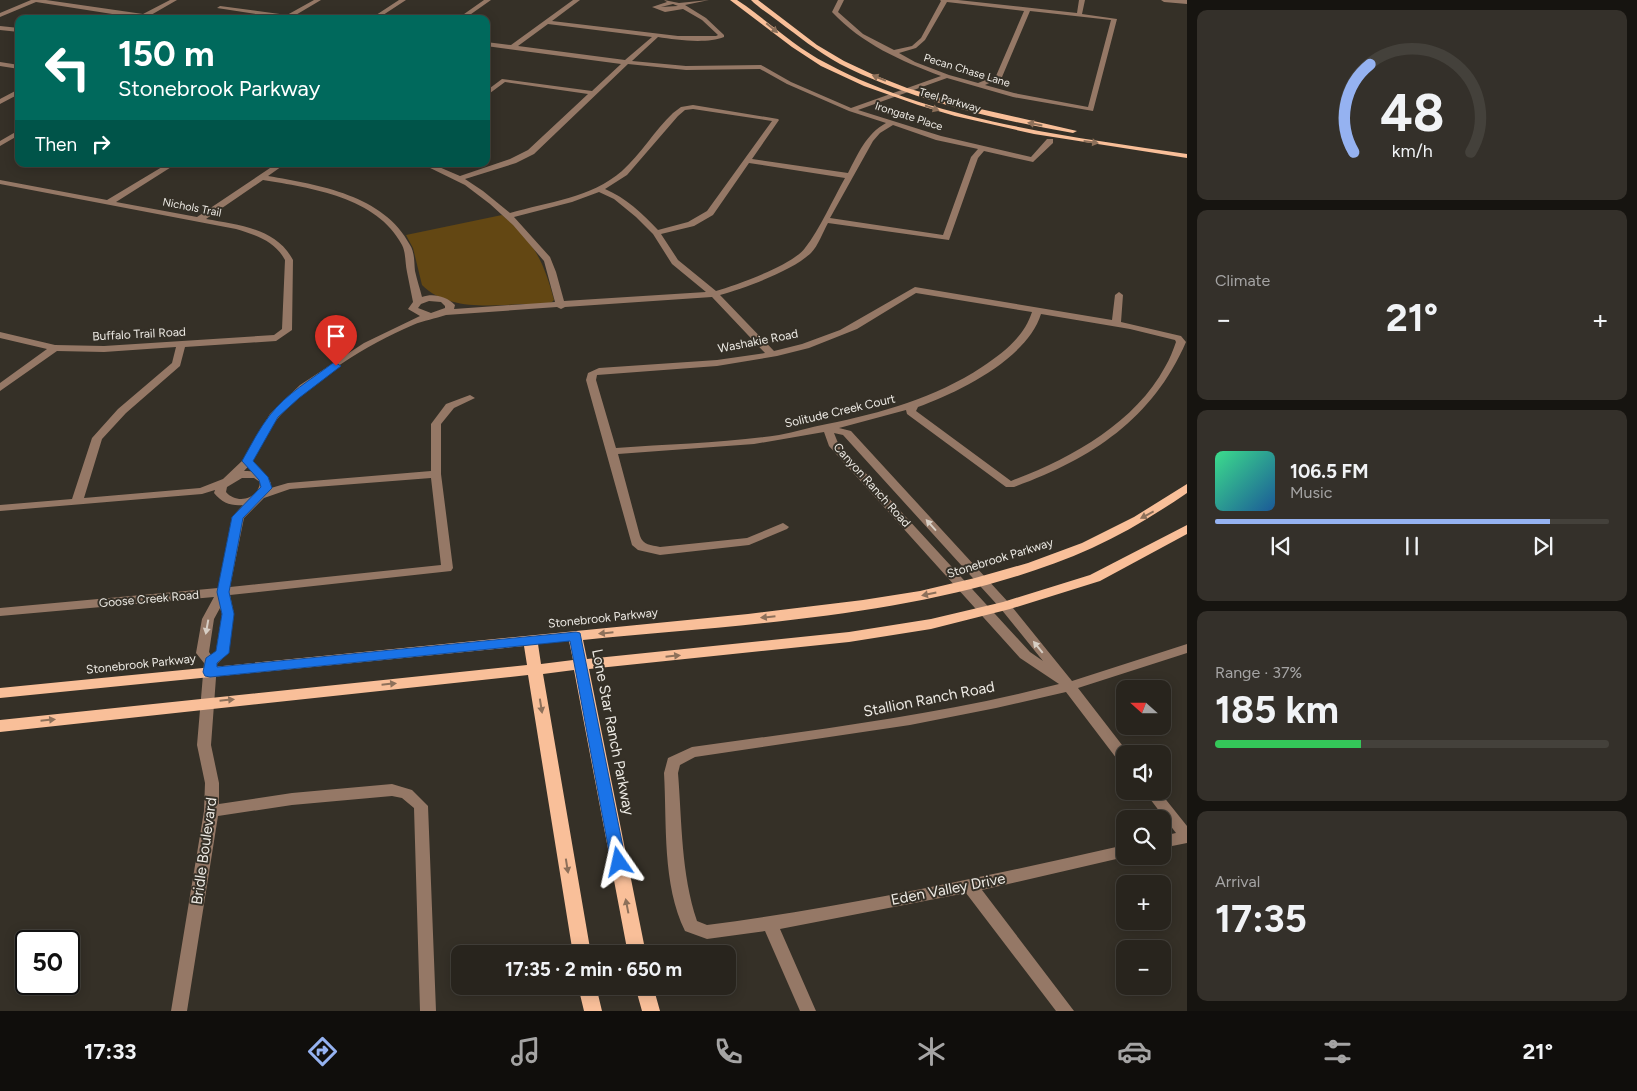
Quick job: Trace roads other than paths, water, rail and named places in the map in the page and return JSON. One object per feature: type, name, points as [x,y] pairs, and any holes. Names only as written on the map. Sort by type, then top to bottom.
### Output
[{"type":"main road","name":"Teel Parkway","points":[[732,0],[760,18],[791,44],[816,60],[894,95],[954,114],[1019,130],[1187,156]]},
{"type":"main road","name":"Teel Parkway","points":[[754,0],[815,46],[850,66],[910,90],[1014,119],[1090,134],[1178,146]]},
{"type":"main road","name":"Stonebrook Parkway","points":[[0,693],[210,667],[576,636],[879,604],[982,582],[1063,554],[1110,535],[1156,511],[1187,488]]},
{"type":"main road","points":[[0,726],[206,702],[534,669],[581,666],[849,637],[931,624],[1005,606],[1095,578],[1187,529]]},
{"type":"main road","name":"Lone Star Ranch Parkway","points":[[576,636],[635,945]]},
{"type":"main road","points":[[530,640],[580,945]]},
{"type":"main road","points":[[589,995],[593,1011]]},
{"type":"main road","points":[[647,995],[651,1011]]},
{"type":"street","points":[[0,15],[36,0],[129,15]]},
{"type":"street","points":[[145,15],[174,0]]},
{"type":"street","points":[[290,15],[318,0]]},
{"type":"street","points":[[379,15],[403,0]]},
{"type":"street","points":[[466,15],[488,0]]},
{"type":"street","points":[[512,48],[576,0]]},
{"type":"street","points":[[676,3],[706,0]]},
{"type":"street","name":"Pecan Chase Lane","points":[[841,0],[835,12],[860,35],[892,53],[947,76],[1030,98],[1091,110],[1114,19],[1078,15]]},
{"type":"street","points":[[892,53],[914,47],[923,39],[944,0],[1078,15],[1082,0]]},
{"type":"street","points":[[1164,0],[1187,2]]},
{"type":"street","points":[[546,22],[688,39],[721,37],[722,35],[711,24],[676,3]]},
{"type":"street","points":[[227,4],[220,8],[280,15]]},
{"type":"street","points":[[979,85],[999,77],[1028,9]]},
{"type":"street","points":[[0,28],[15,30]]},
{"type":"street","points":[[458,179],[513,162],[526,155],[656,36]]},
{"type":"street","points":[[490,45],[626,62]]},
{"type":"street","name":"Irongate Place","points":[[626,62],[686,68],[761,67],[789,83],[851,110],[982,149],[1033,160],[1050,141]]},
{"type":"street","points":[[0,64],[15,66]]},
{"type":"street","points":[[851,110],[947,76]]},
{"type":"street","points":[[490,91],[504,80],[593,93]]},
{"type":"street","points":[[0,102],[15,93]]},
{"type":"street","points":[[510,216],[560,204],[598,189],[624,172],[681,109],[687,107],[774,119],[776,122],[714,208],[705,217],[683,227],[656,233]]},
{"type":"street","points":[[248,461],[263,479],[267,488],[238,517],[223,498],[220,489],[248,461],[275,415],[295,395],[329,370],[399,327],[428,316],[445,312],[478,309],[561,306],[714,294],[739,287],[789,264],[808,251],[870,140],[877,131],[892,123]]},
{"type":"street","points":[[0,144],[15,135]]},
{"type":"street","points":[[825,220],[946,238],[975,157],[982,149]]},
{"type":"street","points":[[748,161],[850,176]]},
{"type":"street","points":[[108,202],[167,167]]},
{"type":"street","points":[[200,219],[276,167]]},
{"type":"street","points":[[436,167],[489,198],[510,216],[545,256],[561,306]]},
{"type":"street","points":[[261,177],[317,187],[356,202],[393,225],[408,248],[411,275],[416,286],[418,314],[428,316]]},
{"type":"street","name":"Nichols Trail","points":[[0,182],[200,219],[256,232],[271,239],[285,251],[290,260],[287,330],[280,336]]},
{"type":"street","points":[[598,189],[622,201],[656,233],[675,262],[714,294],[770,354]]},
{"type":"street","points":[[416,286],[450,305],[449,309],[445,312]]},
{"type":"street","name":"Washakie Road","points":[[612,451],[590,380],[593,373],[599,371],[714,362],[790,350],[832,337],[865,321],[914,290],[1037,311]]},
{"type":"street","points":[[1116,324],[1119,295]]},
{"type":"street","points":[[399,327],[416,306],[428,298],[478,309]]},
{"type":"street","points":[[913,405],[911,412],[1010,485],[1037,474],[1076,454],[1102,438],[1130,416],[1166,375],[1181,342],[1178,338],[1116,324],[1037,311]]},
{"type":"street","name":"Solitude Creek Court","points":[[612,451],[761,440],[803,434],[885,415],[960,384],[997,361],[1025,336],[1034,323],[1037,311]]},
{"type":"street","name":"Buffalo Trail Road","points":[[0,335],[55,348],[104,349],[181,345],[280,336]]},
{"type":"street","points":[[77,501],[97,438],[122,411],[177,364],[181,345]]},
{"type":"street","points":[[0,388],[55,348]]},
{"type":"street","points":[[202,491],[239,502],[288,486],[436,474],[436,424],[450,406],[470,398]]},
{"type":"street","name":"Canyon Ranch Road","points":[[827,427],[847,433],[1005,606],[1116,748]]},
{"type":"street","name":"Canyon Ranch Road","points":[[827,427],[833,444],[1025,655],[1067,686]]},
{"type":"street","points":[[612,451],[634,536],[636,542],[642,547],[660,551],[748,541],[783,527]]},
{"type":"street","name":"Goose Creek Road","points":[[0,612],[223,592],[447,568],[436,474]]},
{"type":"street","points":[[0,508],[202,491],[228,480],[247,475],[288,486]]},
{"type":"street","name":"Bridle Boulevard","points":[[210,667],[202,653],[208,619],[223,592],[238,517]]},
{"type":"street","name":"Bridle Boulevard","points":[[179,1011],[211,811],[212,782],[204,745],[206,702],[210,667],[222,653],[228,614],[223,592]]},
{"type":"street","name":"Stallion Ranch Road","points":[[673,762],[692,752],[876,727],[1039,694],[1187,648]]},
{"type":"street","name":"Eden Valley Drive","points":[[673,762],[671,773],[676,862],[684,908],[691,926],[707,932],[770,924],[970,886],[1116,853]]},
{"type":"street","points":[[211,811],[292,799],[392,790],[407,794],[421,806],[428,1011]]},
{"type":"street","points":[[1158,800],[1187,837],[1171,840]]},
{"type":"street","points":[[970,886],[1066,1011]]},
{"type":"street","points":[[770,924],[808,1011]]}]
